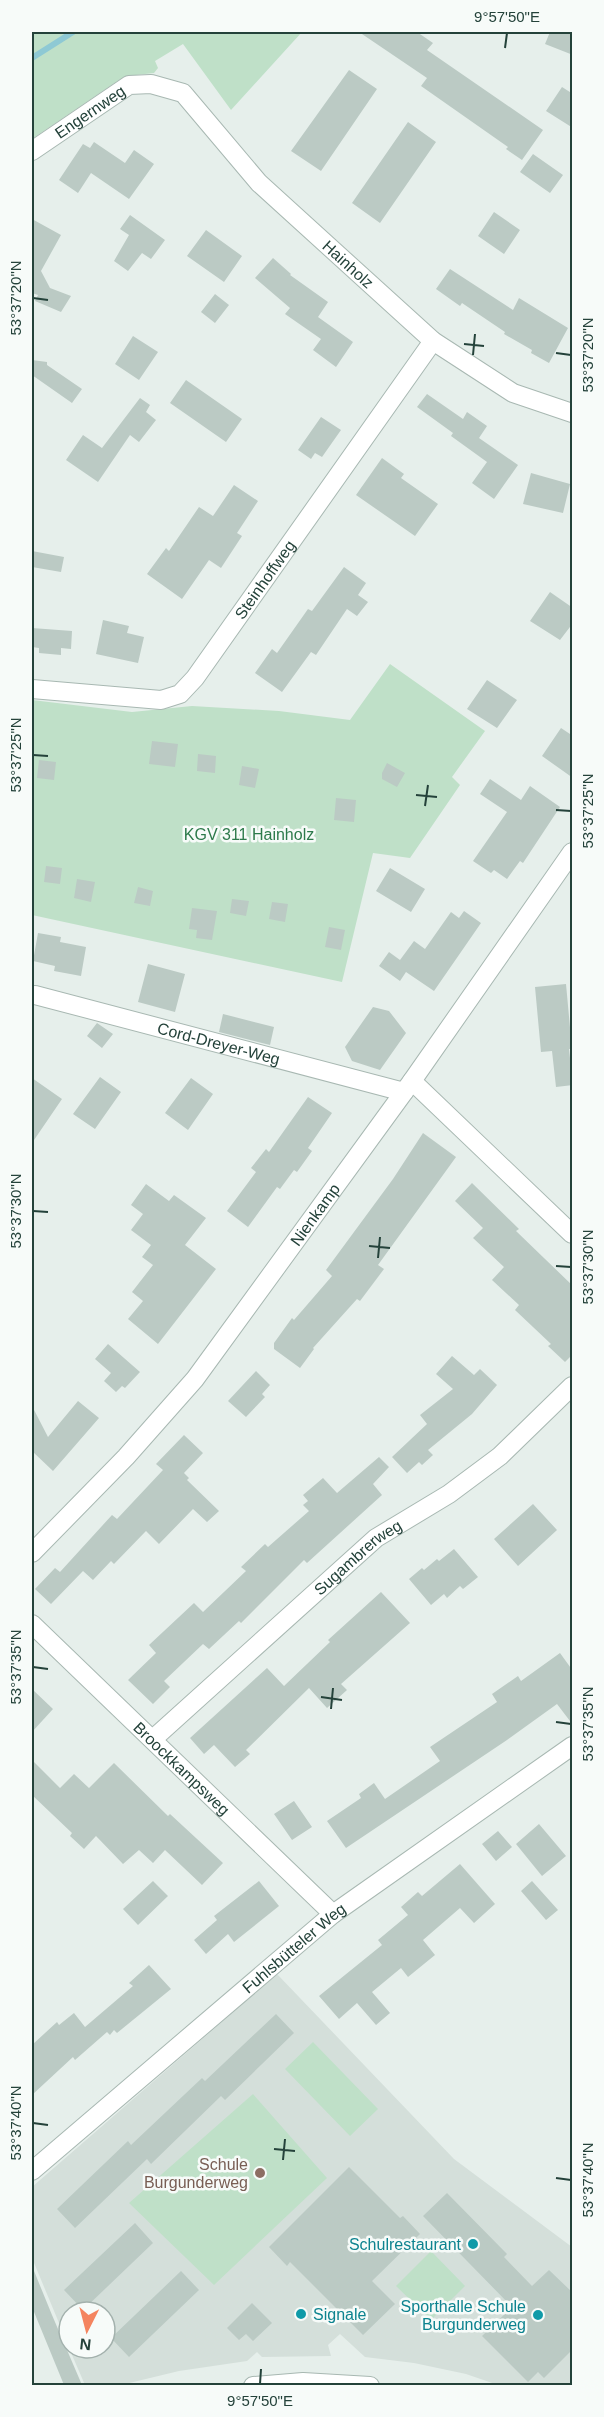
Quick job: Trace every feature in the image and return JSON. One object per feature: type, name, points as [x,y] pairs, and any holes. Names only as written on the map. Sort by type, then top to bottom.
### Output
[{"type":"street","name":"Engernweg","points":[[32,150],[129,85],[151,84]]},
{"type":"street","name":"Hainholz","points":[[151,84],[183,93],[259,183],[433,341],[513,393],[573,413]]},
{"type":"street","name":"Steinhoffweg","points":[[32,689],[161,700],[180,694],[195,678],[433,341]]},
{"type":"street","name":"Nienkamp","points":[[32,1552],[126,1457],[195,1379],[408,1086],[573,852]]},
{"type":"street","name":"Cord-Dreyer-Weg","points":[[35,994],[408,1086],[573,1234]]},
{"type":"street","name":"Sugambrerweg","points":[[153,1739],[376,1538],[449,1494],[500,1456],[573,1386]]},
{"type":"street","name":"Broockkampsweg","points":[[32,1624],[333,1914]]},
{"type":"street","name":"Fuhlsbütteler Weg","points":[[32,2171],[333,1914],[573,1746]]},
{"type":"street","points":[[253,2385],[303,2382],[370,2385]]},
{"type":"shaded area","name":"Schule Burgunderweg","points":[[277,1974],[454,2159],[572,2247],[572,2385],[498,2385],[466,2374],[414,2363],[365,2357],[340,2334],[328,2345],[331,2356],[262,2357],[257,2352],[247,2361],[179,2371],[121,2385],[85,2385],[74,2360],[117,2360],[117,2300],[57,2300],[57,2318],[32,2258],[32,2187]]},
{"type":"green space","points":[[32,32],[302,32],[231,110],[183,44],[155,61],[158,68],[154,73],[119,80],[32,139]]},
{"type":"green space","name":"KGV 311 Hainholz","points":[[390,664],[485,731],[452,777],[460,785],[410,858],[373,853],[342,982],[32,915],[32,700],[132,712],[192,706],[279,711],[350,720]]},
{"type":"green space","points":[[313,2042],[378,2109],[350,2136],[285,2069]]},
{"type":"green space","points":[[253,2094],[327,2178],[214,2285],[129,2203]]},
{"type":"green space","points":[[431,2251],[465,2286],[431,2320],[396,2286]]},
{"type":"building","points":[[359,32],[417,32],[433,43],[427,50],[543,130],[522,160],[506,149],[508,147],[421,86],[427,78]]},
{"type":"building","points":[[550,32],[573,32],[573,55],[545,44]]},
{"type":"building","points":[[349,70],[377,89],[321,171],[291,151]]},
{"type":"building","points":[[562,87],[573,94],[573,128],[546,111]]},
{"type":"building","points":[[408,122],[436,142],[380,223],[352,203]]},
{"type":"building","points":[[94,142],[125,163],[134,150],[154,164],[129,199],[91,173],[78,193],[59,180],[83,144],[90,148]]},
{"type":"building","points":[[533,154],[563,175],[550,193],[520,172]]},
{"type":"building","points":[[494,212],[520,230],[504,254],[478,236]]},
{"type":"building","points":[[130,215],[165,240],[151,259],[142,253],[128,271],[114,261],[129,235],[120,229]]},
{"type":"building","points":[[32,219],[61,235],[41,271],[50,288],[71,296],[61,312],[35,301],[38,295],[32,293]]},
{"type":"building","points":[[206,230],[242,256],[224,282],[187,256]]},
{"type":"building","points":[[273,258],[290,275],[328,302],[318,317],[353,342],[336,367],[313,350],[321,339],[285,314],[290,308],[255,278]]},
{"type":"building","points":[[450,269],[513,310],[519,298],[568,328],[549,363],[531,353],[532,350],[504,334],[505,332],[462,303],[460,306],[436,289]]},
{"type":"building","points":[[215,294],[229,305],[215,323],[201,312]]},
{"type":"building","points":[[133,336],[158,352],[139,380],[115,364]]},
{"type":"building","points":[[32,360],[47,362],[47,365],[82,389],[72,403],[32,375]]},
{"type":"building","points":[[186,380],[242,419],[226,442],[170,403]]},
{"type":"building","points":[[427,394],[463,419],[467,412],[487,426],[479,438],[518,465],[494,499],[472,483],[487,462],[417,407]]},
{"type":"building","points":[[140,398],[150,405],[146,412],[156,420],[139,442],[130,435],[98,482],[66,460],[83,435],[102,448]]},
{"type":"building","points":[[321,417],[341,430],[322,457],[315,453],[311,459],[298,450]]},
{"type":"building","points":[[382,458],[404,474],[401,478],[438,504],[415,536],[356,495]]},
{"type":"building","points":[[531,473],[570,484],[563,513],[523,504]]},
{"type":"building","points":[[234,485],[258,501],[237,533],[242,536],[221,568],[209,560],[182,599],[147,574],[166,548],[169,551],[199,507],[213,516]]},
{"type":"building","points":[[32,551],[64,557],[61,572],[32,567]]},
{"type":"building","points":[[344,567],[366,583],[358,595],[368,602],[357,616],[347,609],[316,655],[311,652],[282,692],[255,673],[272,649],[277,653],[308,609],[312,611]]},
{"type":"building","points":[[550,592],[573,608],[573,623],[560,640],[530,621]]},
{"type":"building","points":[[103,620],[129,626],[127,633],[144,637],[138,663],[96,654]]},
{"type":"building","points":[[32,628],[72,631],[71,649],[61,648],[61,655],[39,653],[39,648],[32,647]]},
{"type":"building","points":[[487,680],[517,700],[497,728],[467,709]]},
{"type":"building","points":[[561,728],[573,736],[573,778],[542,756]]},
{"type":"building","points":[[152,741],[178,744],[175,767],[149,764]]},
{"type":"building","points":[[198,754],[216,756],[215,773],[197,771]]},
{"type":"building","points":[[39,760],[56,762],[54,780],[37,778]]},
{"type":"building","points":[[387,763],[405,773],[397,787],[382,779]]},
{"type":"building","points":[[242,766],[259,769],[255,788],[239,785]]},
{"type":"building","points":[[490,779],[521,800],[530,786],[560,807],[523,863],[520,861],[507,879],[494,870],[491,873],[473,861],[507,812],[480,794]]},
{"type":"building","points":[[336,798],[356,800],[354,822],[334,820]]},
{"type":"building","points":[[46,866],[62,868],[60,884],[44,882]]},
{"type":"building","points":[[390,868],[425,889],[411,912],[376,891]]},
{"type":"building","points":[[77,879],[95,882],[91,902],[74,898]]},
{"type":"building","points":[[138,887],[153,891],[150,906],[134,903]]},
{"type":"building","points":[[232,899],[249,901],[246,916],[230,913]]},
{"type":"building","points":[[272,902],[288,904],[285,922],[269,919]]},
{"type":"building","points":[[192,908],[217,911],[212,940],[196,938],[197,930],[189,929]]},
{"type":"building","points":[[464,911],[481,923],[434,991],[406,972],[400,981],[379,966],[389,952],[400,960],[414,941],[425,949],[451,912],[459,918]]},
{"type":"building","points":[[329,927],[345,930],[341,950],[325,947]]},
{"type":"building","points":[[38,933],[61,937],[60,942],[86,947],[81,976],[54,971],[55,966],[33,961]]},
{"type":"building","points":[[148,964],[185,974],[175,1012],[138,1002]]},
{"type":"building","points":[[566,984],[573,1085],[556,1087],[552,1051],[541,1052],[535,987]]},
{"type":"building","points":[[373,1007],[389,1011],[406,1033],[380,1070],[352,1061],[345,1047]]},
{"type":"building","points":[[223,1014],[274,1027],[270,1045],[219,1032]]},
{"type":"building","points":[[97,1023],[113,1034],[102,1048],[87,1036]]},
{"type":"building","points":[[100,1077],[121,1092],[95,1129],[73,1114]]},
{"type":"building","points":[[32,1078],[62,1099],[32,1143]]},
{"type":"building","points":[[191,1078],[213,1094],[188,1130],[165,1113]]},
{"type":"building","points":[[308,1097],[332,1113],[308,1148],[312,1151],[297,1172],[294,1170],[280,1189],[277,1187],[248,1227],[227,1211],[256,1172],[251,1168],[266,1149],[269,1152]]},
{"type":"building","points":[[423,1133],[456,1157],[378,1265],[384,1269],[360,1301],[357,1299],[313,1348],[300,1368],[274,1349],[274,1343],[292,1318],[294,1320],[332,1276],[326,1270],[393,1179]]},
{"type":"building","points":[[472,1183],[519,1229],[516,1231],[573,1286],[573,1354],[565,1362],[548,1346],[551,1344],[515,1310],[519,1305],[492,1280],[504,1267],[473,1238],[483,1228],[455,1201]]},
{"type":"building","points":[[146,1184],[169,1201],[174,1195],[206,1218],[185,1245],[216,1269],[158,1344],[128,1319],[143,1301],[132,1292],[153,1265],[142,1257],[151,1245],[131,1230],[143,1214],[131,1205]]},
{"type":"building","points":[[108,1344],[140,1372],[125,1388],[122,1386],[116,1392],[104,1381],[111,1373],[95,1359]]},
{"type":"building","points":[[452,1356],[474,1375],[480,1369],[497,1385],[472,1414],[428,1450],[433,1455],[422,1465],[419,1462],[407,1473],[392,1457],[427,1424],[420,1415],[453,1389],[436,1374]]},
{"type":"building","points":[[256,1371],[270,1385],[262,1394],[265,1397],[246,1417],[228,1401]]},
{"type":"building","points":[[78,1401],[99,1418],[53,1471],[32,1451],[32,1406],[48,1437]]},
{"type":"building","points":[[184,1435],[203,1453],[184,1473],[189,1478],[187,1480],[219,1511],[207,1522],[193,1509],[159,1544],[146,1531],[114,1564],[111,1561],[93,1580],[83,1571],[51,1604],[35,1589],[55,1568],[60,1572],[112,1515],[117,1519],[163,1470],[156,1464]]},
{"type":"building","points":[[379,1457],[389,1467],[373,1484],[382,1495],[307,1563],[304,1560],[241,1623],[239,1621],[209,1649],[203,1644],[164,1681],[170,1687],[153,1704],[128,1680],[156,1653],[149,1645],[194,1603],[203,1612],[246,1571],[241,1567],[265,1544],[268,1547],[309,1511],[303,1505],[308,1501],[303,1495],[323,1478],[337,1493]]},
{"type":"building","points":[[533,1504],[557,1530],[518,1566],[494,1539]]},
{"type":"building","points":[[454,1549],[478,1577],[463,1589],[460,1586],[447,1598],[444,1594],[431,1605],[409,1579],[422,1568],[424,1570]]},
{"type":"building","points":[[381,1592],[410,1623],[341,1684],[347,1690],[327,1708],[309,1688],[246,1750],[250,1754],[235,1767],[214,1745],[204,1754],[190,1738],[267,1668],[284,1686],[330,1642],[328,1640]]},
{"type":"building","points":[[560,1653],[573,1671],[573,1725],[557,1704],[346,1848],[327,1821],[361,1798],[359,1794],[374,1783],[385,1799],[440,1761],[430,1747],[497,1702],[492,1694],[518,1676],[521,1681]]},
{"type":"building","points":[[32,1689],[53,1709],[32,1732]]},
{"type":"building","points":[[32,1760],[60,1788],[74,1774],[89,1788],[114,1763],[168,1816],[170,1814],[223,1863],[202,1885],[165,1850],[153,1863],[139,1850],[123,1864],[96,1836],[84,1849],[70,1836],[72,1833],[32,1795]]},
{"type":"building","points":[[294,1801],[312,1827],[292,1840],[274,1814]]},
{"type":"building","points":[[539,1824],[566,1856],[542,1876],[516,1844]]},
{"type":"building","points":[[498,1831],[512,1847],[496,1861],[482,1844]]},
{"type":"building","points":[[460,1864],[495,1904],[474,1923],[460,1908],[423,1940],[435,1955],[408,1977],[401,1968],[372,1992],[390,2013],[376,2025],[357,2003],[339,2019],[319,1996],[382,1945],[378,1940],[408,1915],[401,1907],[418,1892],[422,1896]]},
{"type":"building","points":[[153,1881],[168,1896],[138,1925],[123,1909]]},
{"type":"building","points":[[259,1881],[279,1906],[234,1942],[228,1934],[206,1954],[194,1940],[217,1920],[214,1916]]},
{"type":"building","points":[[532,1881],[558,1910],[546,1920],[521,1891]]},
{"type":"building","points":[[149,1965],[171,1989],[117,2033],[114,2030],[110,2035],[107,2032],[75,2060],[73,2057],[32,2095],[32,2045],[57,2022],[59,2025],[74,2013],[85,2027],[133,1986],[129,1983]]},
{"type":"building","points":[[276,2014],[294,2033],[225,2100],[221,2096],[151,2164],[147,2159],[75,2228],[57,2209],[128,2141],[131,2145],[202,2078],[205,2081]]},
{"type":"building","points":[[349,2167],[400,2218],[403,2216],[420,2234],[372,2281],[395,2304],[363,2335],[290,2262],[287,2266],[269,2247]]},
{"type":"building","points":[[447,2193],[507,2254],[504,2257],[532,2286],[549,2270],[573,2293],[573,2349],[544,2378],[538,2372],[528,2382],[482,2336],[512,2307],[423,2216]]},
{"type":"building","points":[[135,2223],[153,2243],[93,2300],[74,2300],[64,2290]]},
{"type":"building","points":[[32,2266],[57,2327],[57,2360],[71,2360],[82,2385],[64,2385],[32,2307]]},
{"type":"building","points":[[181,2271],[199,2290],[129,2357],[117,2344],[117,2332]]},
{"type":"building","points":[[252,2303],[272,2323],[253,2341],[246,2334],[239,2340],[227,2328]]},
{"type":"waterway","points":[[32,58],[73,32]]},
{"type":"place","name":"Schule Burgunderweg","points":[[260,2173]]},
{"type":"place","name":"Schulrestaurant","points":[[473,2244]]},
{"type":"place","name":"Signale","points":[[301,2314]]},
{"type":"place","name":"Sporthalle Schule Burgunderweg","points":[[538,2315]]}]
